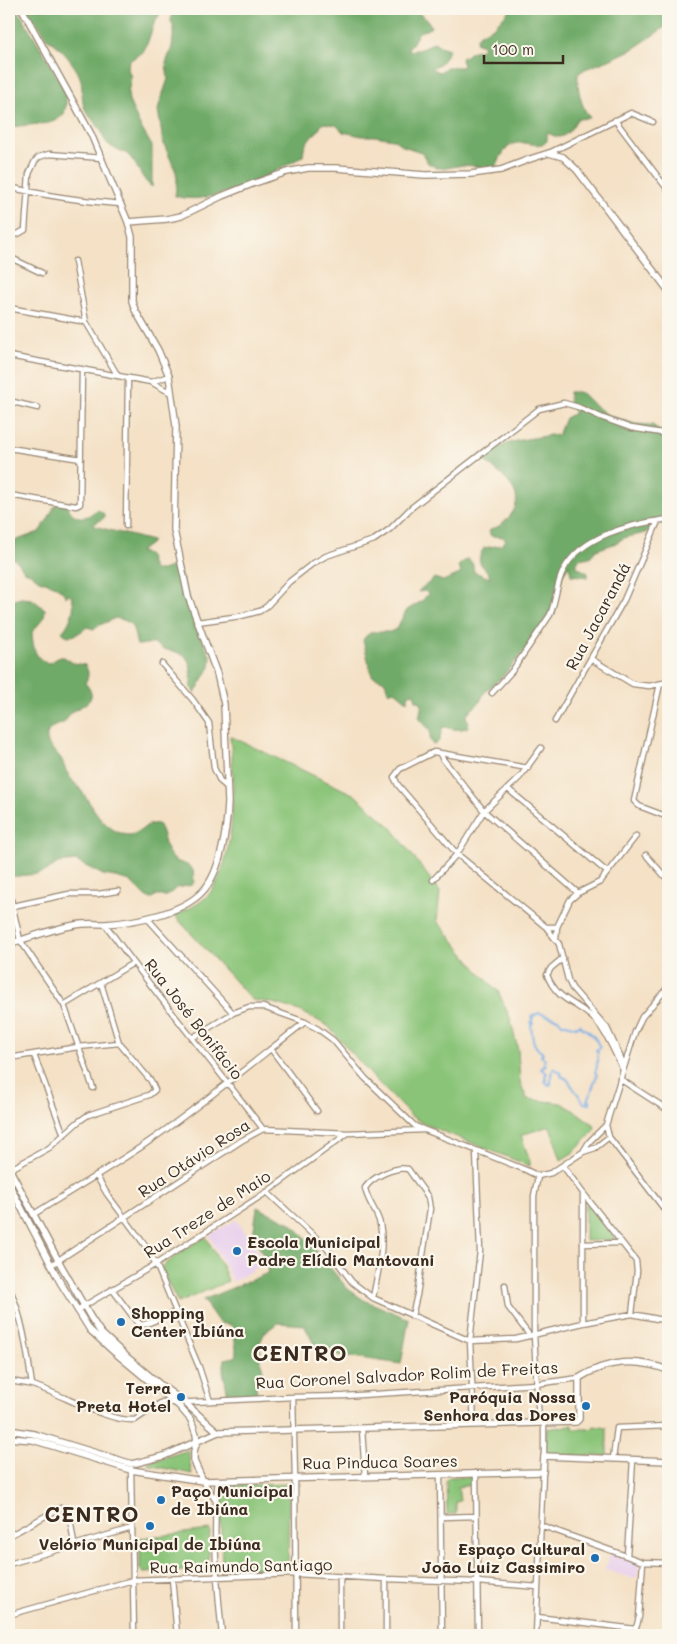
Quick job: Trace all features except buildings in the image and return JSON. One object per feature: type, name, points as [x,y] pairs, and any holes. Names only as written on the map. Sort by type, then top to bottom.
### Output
[{"type":"main road","points":[[9,944],[68,926],[91,923],[105,924],[146,918],[180,907],[193,900],[203,892],[210,881],[221,850],[228,817],[224,704],[217,674],[188,596],[174,530],[176,445],[174,408],[169,376],[158,350],[135,310],[132,301],[132,237],[121,204],[91,134],[22,9]]},
{"type":"main road","points":[[128,222],[181,216],[222,196],[300,169],[336,168],[425,175],[471,174],[501,170],[530,158],[550,153],[563,157],[577,170],[668,290]]},
{"type":"main road","points":[[9,1169],[58,1260],[101,1333],[127,1357],[184,1402],[218,1432]]},
{"type":"main road","points":[[9,1184],[51,1265],[90,1330],[186,1413],[191,1420],[197,1442],[194,1451],[194,1461],[203,1481]]},
{"type":"main road","points":[[37,1238],[44,1234]]},
{"type":"main road","points":[[90,1330],[96,1326]]},
{"type":"main road","name":"Rua Coronel Salvador Rolim de Freitas","points":[[578,1378],[598,1368],[621,1363],[653,1364],[668,1370]]},
{"type":"main road","points":[[131,1467],[164,1456],[218,1432],[578,1421],[578,1378]]},
{"type":"main road","points":[[9,1430],[33,1437]]},
{"type":"main road","points":[[9,1438],[33,1437]]},
{"type":"main road","name":"Rua Pinduca Soares","points":[[33,1437],[131,1467],[203,1481],[543,1472]]},
{"type":"main road","points":[[543,1472],[544,1456],[668,1462]]},
{"type":"street","points":[[550,153],[631,112],[653,122]]},
{"type":"street","points":[[615,120],[668,190]]},
{"type":"street","points":[[9,236],[25,230],[29,174],[35,161],[44,154],[102,158]]},
{"type":"street","points":[[9,187],[84,201],[121,204]]},
{"type":"street","points":[[9,258],[42,273]]},
{"type":"street","points":[[75,261],[86,322],[118,376]]},
{"type":"street","points":[[9,308],[86,322]]},
{"type":"street","points":[[9,356],[151,382],[172,393]]},
{"type":"street","points":[[9,495],[76,506],[81,502],[82,369]]},
{"type":"street","points":[[151,382],[169,376]]},
{"type":"street","points":[[126,526],[128,378]]},
{"type":"street","points":[[9,401],[38,408]]},
{"type":"street","points":[[197,622],[241,616],[260,611],[289,582],[312,564],[326,556],[374,540],[390,529],[411,508],[539,409],[564,403],[631,428],[668,434]]},
{"type":"street","points":[[9,448],[81,459]]},
{"type":"street","points":[[492,693],[512,671],[550,615],[563,571],[571,559],[584,547],[604,536],[636,525],[668,519]]},
{"type":"street","name":"Rua Jacarandá","points":[[555,722],[624,600],[658,520]]},
{"type":"street","points":[[591,659],[633,684],[643,686],[668,682]]},
{"type":"street","points":[[162,664],[193,700],[209,723],[214,768],[220,781],[227,786]]},
{"type":"street","points":[[660,684],[635,796],[636,804],[668,816]]},
{"type":"street","points":[[433,880],[457,854],[484,811],[528,768],[541,748]]},
{"type":"street","points":[[528,768],[434,752],[400,769],[394,777],[395,781],[457,854],[546,927],[556,939],[572,988],[607,1028],[624,1068]]},
{"type":"street","points":[[440,754],[484,811],[578,893]]},
{"type":"street","points":[[508,789],[607,872]]},
{"type":"street","points":[[556,939],[557,927],[570,900],[578,893],[600,882],[636,836]]},
{"type":"street","points":[[646,855],[668,880]]},
{"type":"street","points":[[9,890],[20,940],[64,1005],[93,1088]]},
{"type":"street","points":[[13,906],[68,894],[98,894],[118,891]]},
{"type":"street","points":[[146,918],[233,1013]]},
{"type":"street","name":"Rua José Bonifácio","points":[[105,924],[133,963],[229,1083],[263,1129]]},
{"type":"street","points":[[546,927],[557,927]]},
{"type":"street","points":[[563,958],[551,968],[547,975],[550,983],[564,999],[581,1007],[603,1030],[624,1068]]},
{"type":"street","points":[[64,1005],[133,963]]},
{"type":"street","points":[[9,1169],[49,1148],[88,1115],[149,1095],[155,1090],[151,1081],[119,1043],[100,983]]},
{"type":"street","points":[[668,987],[642,1017],[635,1032],[606,1125],[608,1137],[668,1214]]},
{"type":"street","points":[[192,1038],[233,1013],[249,1007],[263,1007],[305,1022],[333,1040],[365,1078],[415,1126],[538,1176],[551,1173],[583,1152],[595,1148],[608,1137]]},
{"type":"street","points":[[34,1214],[140,1148],[229,1083],[305,1022]]},
{"type":"street","points":[[9,1046],[9,1058],[78,1047],[119,1043]]},
{"type":"street","points":[[270,1049],[317,1111]]},
{"type":"street","points":[[34,1055],[64,1135]]},
{"type":"street","points":[[620,1079],[668,1110]]},
{"type":"street","points":[[583,1152],[589,1142],[606,1125]]},
{"type":"street","name":"Rua Otávio Rosa","points":[[51,1265],[241,1141],[263,1129],[348,1133],[426,1130]]},
{"type":"street","name":"Rua Treze de Maio","points":[[77,1310],[156,1264],[267,1192],[348,1133]]},
{"type":"street","points":[[474,1424],[470,1341],[480,1251],[476,1151]]},
{"type":"street","points":[[563,1166],[636,1261],[632,1314]]},
{"type":"street","points":[[373,1298],[382,1242],[380,1224],[365,1188],[371,1181],[382,1175],[403,1168],[408,1169],[428,1197],[430,1209],[429,1227],[412,1316]]},
{"type":"street","points":[[96,1175],[156,1264],[210,1401]]},
{"type":"street","points":[[538,1176],[534,1196],[532,1336],[544,1456]]},
{"type":"street","points":[[267,1192],[326,1247],[352,1282],[373,1298],[470,1341],[516,1339],[583,1323],[632,1314],[668,1321]]},
{"type":"street","points":[[583,1193],[583,1323]]},
{"type":"street","points":[[583,1244],[621,1243]]},
{"type":"street","points":[[505,1285],[508,1307],[532,1336]]},
{"type":"street","points":[[9,1287],[25,1336],[32,1385]]},
{"type":"street","points":[[112,1289],[136,1321],[142,1324],[175,1312]]},
{"type":"street","name":"Rua Coronel Salvador Rolim de Freitas","points":[[9,1381],[32,1385],[123,1420],[135,1420],[162,1402],[174,1403],[293,1396],[344,1396],[536,1384],[578,1378]]},
{"type":"street","points":[[293,1396],[296,1635]]},
{"type":"street","points":[[613,1459],[617,1428],[668,1426]]},
{"type":"street","points":[[362,1429],[365,1476]]},
{"type":"street","points":[[627,1556],[633,1460]]},
{"type":"street","points":[[131,1467],[133,1635]]},
{"type":"street","points":[[536,1635],[543,1472]]},
{"type":"street","points":[[476,1474],[478,1635]]},
{"type":"street","points":[[440,1475],[442,1635]]},
{"type":"street","points":[[218,1480],[216,1501],[216,1576],[222,1635]]},
{"type":"street","points":[[203,1481],[216,1501]]},
{"type":"street","points":[[9,1536],[60,1508],[67,1508],[74,1544]]},
{"type":"street","points":[[442,1517],[476,1516]]},
{"type":"street","points":[[540,1526],[643,1562],[668,1563]]},
{"type":"street","points":[[9,1564],[132,1528]]},
{"type":"street","points":[[632,1635],[639,1617],[643,1562]]},
{"type":"street","name":"Rua Raimundo Santiago","points":[[9,1615],[133,1580],[296,1574],[538,1586]]},
{"type":"street","points":[[340,1577],[340,1635]]},
{"type":"street","points":[[172,1578],[177,1635]]},
{"type":"street","points":[[386,1579],[386,1635]]},
{"type":"street","points":[[537,1618],[635,1629]]},
{"type":"shaded area","name":"Escola Municipal Padre Elídio Mantovani","points":[[236,1220],[264,1263],[233,1282],[209,1235]]},
{"type":"shaded area","points":[[611,1553],[640,1562],[636,1579],[605,1570]]},
{"type":"green space","points":[[9,9],[17,9],[66,93],[64,114],[57,120],[49,123],[9,127]]},
{"type":"green space","points":[[26,9],[164,9],[155,21],[143,52],[129,61],[128,69],[131,77],[128,93],[129,101],[139,124],[152,146],[152,187],[127,154],[111,147],[106,141],[100,129],[84,108],[81,81],[72,63],[62,51],[46,38]]},
{"type":"green space","points":[[175,9],[414,9],[427,20],[431,27],[419,32],[408,50],[419,50],[434,42],[449,49],[440,63],[431,67],[440,72],[447,67],[462,67],[462,57],[470,52],[482,49],[484,45],[477,43],[476,40],[479,35],[495,25],[511,9],[668,9],[668,25],[633,49],[585,69],[578,74],[580,97],[590,118],[577,119],[565,135],[558,137],[547,133],[547,141],[542,145],[515,143],[510,145],[496,166],[463,165],[437,168],[428,163],[421,152],[403,146],[393,139],[343,132],[336,125],[325,123],[309,139],[304,148],[303,156],[241,187],[206,197],[190,198],[175,196],[176,172],[163,142],[158,110],[168,79],[166,63],[172,47],[174,29],[171,21],[172,13]]},
{"type":"green space","points":[[569,392],[583,394],[609,416],[635,424],[653,425],[660,432],[668,427],[668,528],[658,521],[645,533],[624,538],[614,544],[596,550],[590,557],[579,559],[577,567],[588,573],[588,577],[571,575],[569,565],[563,574],[551,610],[530,644],[469,712],[466,717],[469,722],[468,727],[457,729],[443,727],[439,740],[433,745],[430,740],[430,730],[419,719],[422,703],[416,700],[414,693],[409,694],[407,701],[394,690],[388,692],[383,680],[372,676],[363,640],[372,632],[390,632],[396,629],[407,610],[422,601],[428,594],[425,591],[418,592],[420,590],[434,578],[443,581],[460,574],[458,566],[467,559],[472,562],[474,572],[490,578],[479,559],[484,548],[501,545],[506,540],[503,537],[491,536],[489,532],[491,529],[502,524],[510,516],[515,507],[516,499],[515,491],[510,484],[484,460],[489,454],[509,443],[548,435],[558,435],[565,418],[575,413],[569,402]]},
{"type":"green space","points":[[66,503],[74,515],[80,517],[88,516],[98,510],[104,514],[104,518],[94,524],[94,526],[152,541],[139,552],[148,556],[154,570],[162,570],[176,565],[178,567],[196,624],[211,657],[210,667],[195,693],[191,687],[191,670],[188,660],[179,653],[162,649],[154,644],[137,645],[132,627],[127,622],[115,618],[94,629],[87,627],[75,635],[65,635],[62,632],[68,624],[72,613],[72,598],[69,594],[66,597],[54,585],[39,580],[24,571],[18,562],[9,556],[9,543],[39,532],[55,505]]},
{"type":"green space","points":[[21,598],[32,599],[45,609],[44,618],[32,632],[35,651],[40,659],[49,663],[64,657],[73,663],[85,665],[88,672],[85,683],[91,698],[71,713],[63,723],[49,730],[47,735],[48,743],[60,757],[66,771],[98,815],[115,831],[129,835],[149,825],[158,824],[170,855],[176,861],[188,865],[193,870],[194,882],[192,885],[177,888],[166,896],[155,896],[151,899],[145,896],[130,881],[103,875],[76,861],[58,863],[46,871],[37,874],[9,877],[9,606],[14,600]]},
{"type":"green space","points":[[230,736],[355,795],[392,828],[440,892],[437,921],[481,974],[498,991],[510,1018],[518,1050],[520,1082],[527,1099],[561,1103],[594,1125],[595,1130],[574,1152],[561,1160],[550,1126],[521,1135],[530,1166],[424,1124],[411,1116],[328,1026],[300,1011],[273,1003],[252,1000],[175,916],[198,903],[210,893],[219,878],[225,860],[230,839],[233,795]]},
{"type":"green space","points":[[588,1204],[614,1237],[614,1240],[585,1241],[585,1205]]},
{"type":"green space","points":[[257,1207],[291,1223],[348,1289],[364,1300],[409,1319],[401,1364],[318,1352],[304,1325],[278,1323],[265,1332],[260,1343],[260,1359],[263,1371],[256,1383],[257,1394],[228,1396],[223,1371],[225,1359],[235,1357],[236,1353],[232,1325],[219,1323],[203,1300],[268,1273],[266,1260],[253,1236]]},
{"type":"green space","points":[[206,1237],[228,1281],[178,1303],[162,1271],[162,1267],[183,1250]]},
{"type":"green space","points":[[573,1425],[573,1429],[591,1429],[594,1426],[607,1428],[607,1456],[545,1455],[546,1429]]},
{"type":"green space","points":[[189,1450],[192,1474],[148,1465],[149,1462]]},
{"type":"green space","points":[[449,1477],[473,1477],[473,1485],[458,1487],[460,1501],[456,1502],[456,1514],[447,1514],[446,1480]]},
{"type":"green space","points":[[289,1484],[288,1566],[282,1569],[224,1570],[222,1568],[220,1486]]},
{"type":"green space","points":[[210,1530],[208,1570],[143,1573],[140,1569],[140,1538]]},
{"type":"waterway","points":[[539,1013],[558,1019],[562,1024],[576,1027],[580,1025],[597,1041],[600,1048],[596,1050],[598,1052],[595,1072],[597,1075],[588,1101],[590,1101],[590,1104],[584,1103],[567,1079],[561,1076],[561,1073],[554,1068],[551,1074],[551,1084],[549,1085],[545,1081],[547,1080],[545,1076],[547,1073],[541,1069],[546,1065],[544,1064],[545,1059],[541,1056],[543,1053],[539,1051],[535,1044],[531,1028],[533,1023],[531,1022],[533,1018],[531,1017],[539,1013]]},
{"type":"place","name":"Escola Municipal Padre Elídio Mantovani","points":[[237,1251]]},
{"type":"place","name":"Shopping Center Ibiúna","points":[[121,1322]]},
{"type":"place","name":"Terra Preta Hotel","points":[[181,1397]]},
{"type":"place","name":"Paróquia Nossa Senhora das Dores","points":[[586,1406]]},
{"type":"place","name":"Paço Municipal de Ibiúna","points":[[161,1500]]},
{"type":"place","name":"Velório Municipal de Ibiúna","points":[[150,1526]]},
{"type":"place","name":"Espaço Cultural João Luiz Cassimiro","points":[[595,1558]]},
{"type":"district","name":"CENTRO","points":[[300,1354]]},
{"type":"district","name":"CENTRO","points":[[92,1515]]}]
